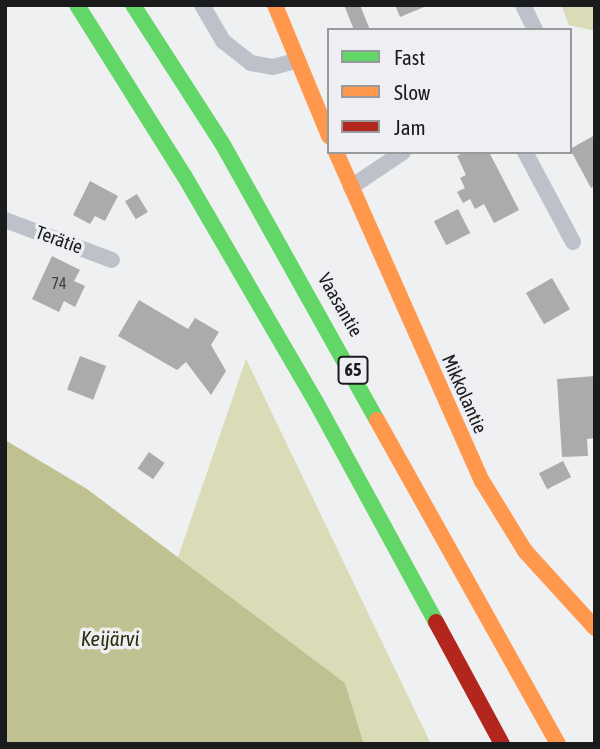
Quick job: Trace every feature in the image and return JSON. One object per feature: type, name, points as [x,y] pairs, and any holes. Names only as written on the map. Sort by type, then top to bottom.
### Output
[{"type":"main road","name":"65","points":[[77,5],[309,391],[502,744]]},
{"type":"main road","name":"Vaasantie","points":[[133,5],[222,143],[558,744]]},
{"type":"main road","points":[[275,5],[327,131]]},
{"type":"main road","name":"Mikkolantie","points":[[337,154],[482,481],[533,561],[595,628]]},
{"type":"street","points":[[202,5],[223,41],[251,63],[273,67],[296,61]]},
{"type":"street","points":[[523,5],[534,28]]},
{"type":"street","points":[[351,187],[400,154]]},
{"type":"street","points":[[526,154],[572,242]]},
{"type":"street","name":"Terätie","points":[[5,220],[112,260]]},
{"type":"shaded area","points":[[561,5],[595,5],[595,31],[569,25]]},
{"type":"shaded area","points":[[246,359],[431,744],[364,744],[345,683],[178,557]]},
{"type":"water","name":"Keijärvi","points":[[5,440],[87,489],[345,683],[364,744],[5,744]]},
{"type":"building","points":[[344,5],[360,5],[369,28],[353,28]]},
{"type":"building","points":[[395,5],[429,5],[400,17]]},
{"type":"building","points":[[595,135],[595,186],[591,188],[572,148]]},
{"type":"building","points":[[490,154],[519,210],[494,223],[484,204],[475,209],[470,199],[463,203],[457,192],[465,188],[460,178],[466,175],[457,156]]},
{"type":"building","points":[[90,181],[118,196],[105,221],[95,216],[90,224],[73,215]]},
{"type":"building","points":[[137,194],[148,212],[136,219],[125,201]]},
{"type":"building","points":[[458,209],[470,233],[446,245],[434,221]]},
{"type":"building","points":[[52,256],[80,270],[74,281],[85,286],[75,307],[64,301],[59,312],[32,299]]},
{"type":"building","points":[[552,278],[570,309],[544,324],[526,293]]},
{"type":"building","points":[[139,300],[188,329],[195,318],[219,332],[211,345],[226,371],[211,395],[186,362],[177,370],[118,336]]},
{"type":"building","points":[[80,356],[106,366],[93,400],[67,390]]},
{"type":"building","points":[[595,376],[595,438],[587,439],[588,456],[562,457],[557,379]]},
{"type":"building","points":[[149,452],[165,463],[153,479],[138,468]]},
{"type":"building","points":[[563,461],[571,477],[547,489],[539,473]]},
{"type":"traffic: fast","points":[[77,5],[185,177],[316,402],[436,622]]},
{"type":"traffic: fast","points":[[133,5],[222,143],[377,420]]},
{"type":"traffic: slow","points":[[275,5],[327,131]]},
{"type":"traffic: slow","points":[[337,154],[482,481],[525,551],[595,628]]},
{"type":"traffic: slow","points":[[377,420],[558,744]]},
{"type":"traffic: jam","points":[[436,622],[502,744]]}]
